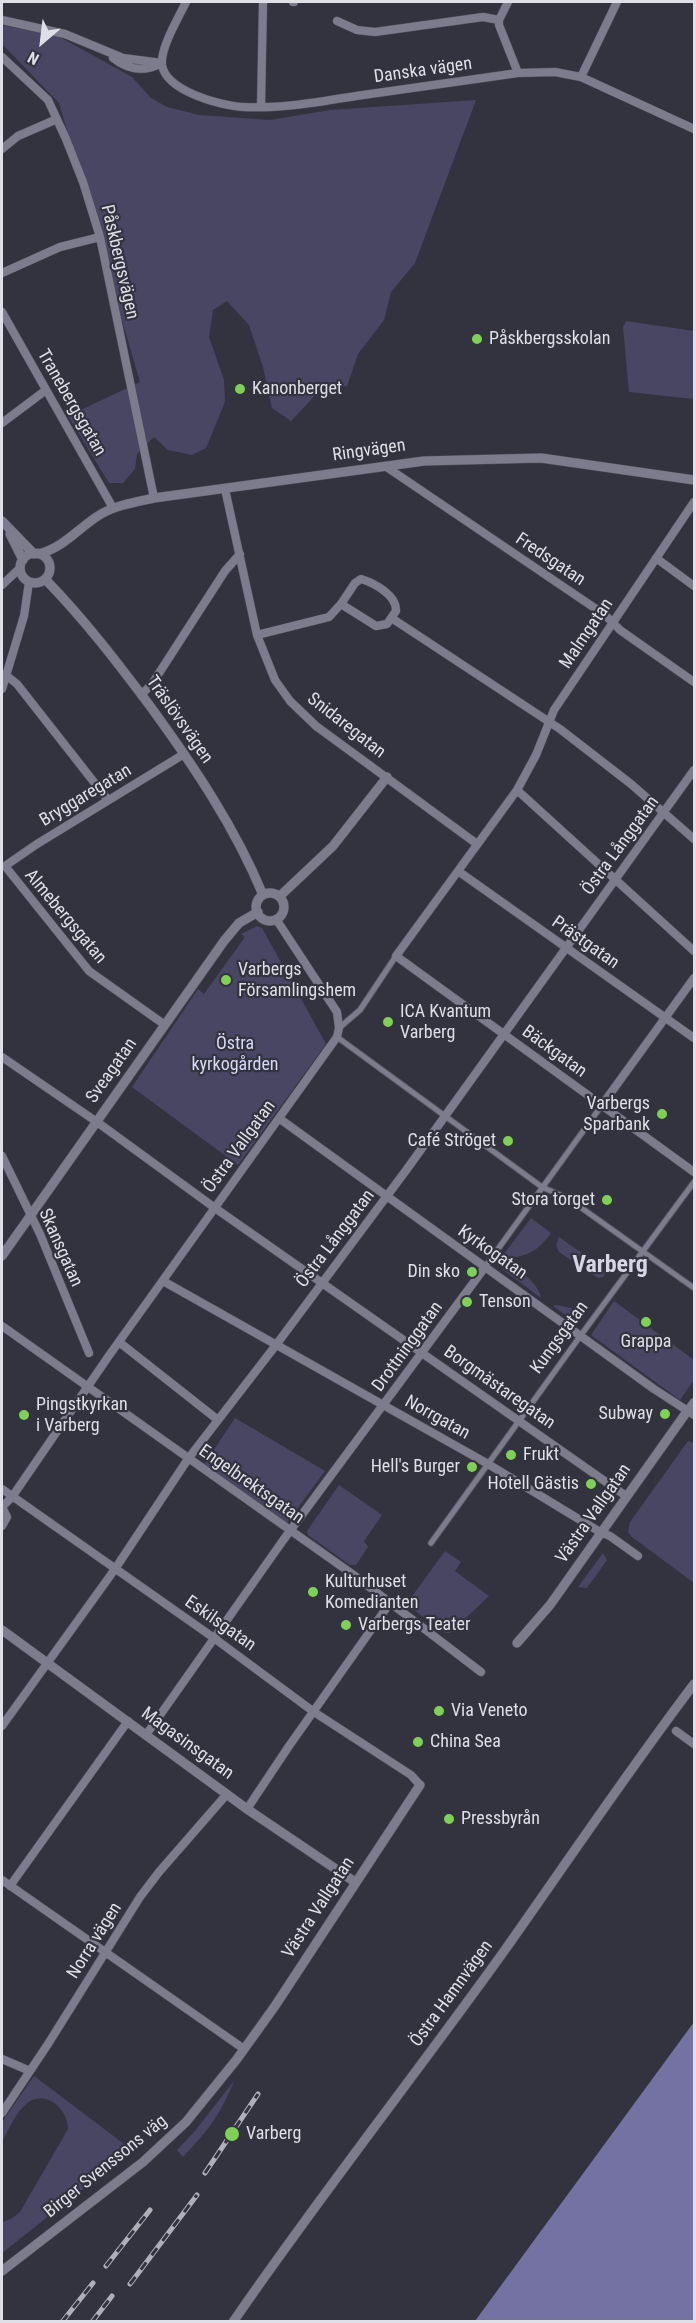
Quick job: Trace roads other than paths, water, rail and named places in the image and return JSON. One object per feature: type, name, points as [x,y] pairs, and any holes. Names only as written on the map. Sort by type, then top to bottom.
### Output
[{"type":"street","points":[[2,20],[65,34],[123,58],[162,63],[164,51],[186,2]]},
{"type":"street","points":[[261,107],[263,2]]},
{"type":"street","points":[[508,2],[500,20],[501,31],[516,62],[518,72]]},
{"type":"street","points":[[581,77],[617,2]]},
{"type":"street","points":[[337,21],[357,30],[375,32],[483,17],[500,20]]},
{"type":"street","name":"Påskbergsvägen","points":[[2,57],[48,100],[75,159],[100,237],[154,498]]},
{"type":"street","name":"Danska vägen","points":[[162,63],[163,69],[171,79],[191,93],[232,106],[261,107],[294,105],[518,72],[555,72],[581,77],[694,129]]},
{"type":"street","points":[[2,149],[18,136],[57,118]]},
{"type":"street","points":[[2,273],[53,249],[100,237]]},
{"type":"street","name":"Tranebergsgatan","points":[[2,312],[113,508]]},
{"type":"street","points":[[2,423],[46,390]]},
{"type":"street","name":"Ringvägen","points":[[36,554],[62,544],[113,508],[154,498],[424,461],[541,458],[694,480]]},
{"type":"street","name":"Fredsgatan","points":[[385,466],[605,615],[694,682]]},
{"type":"street","name":"Snidaregatan","points":[[225,489],[256,635],[271,671],[290,701],[316,726],[477,844]]},
{"type":"street","name":"Malmgatan","points":[[517,790],[536,755],[548,722],[694,502]]},
{"type":"street","points":[[5,525],[36,554],[45,557],[50,566],[45,579],[38,583],[29,582],[22,575],[22,564],[5,525]]},
{"type":"street","name":"Ringvägen","points":[[50,566],[62,544]]},
{"type":"street","points":[[2,585],[22,564],[36,554]]},
{"type":"street","points":[[141,695],[152,684],[225,571],[240,554]]},
{"type":"street","points":[[656,558],[694,586]]},
{"type":"street","name":"Träslövsvägen","points":[[45,579],[85,621],[184,754],[238,843],[263,895]]},
{"type":"street","points":[[256,635],[329,617],[355,583],[361,579],[385,592],[397,606],[393,619],[387,624],[376,626],[340,604]]},
{"type":"street","points":[[2,689],[24,616],[29,582]]},
{"type":"street","points":[[393,619],[548,722],[596,757],[694,839]]},
{"type":"street","points":[[7,675],[17,684],[108,800]]},
{"type":"street","name":"Bryggaregatan","points":[[5,866],[11,860],[184,754]]},
{"type":"street","name":"Östra Långgatan","points":[[2,1726],[115,1569],[188,1460],[446,1115],[694,770]]},
{"type":"street","points":[[280,896],[333,846],[387,777]]},
{"type":"street","points":[[517,790],[694,951]]},
{"type":"street","name":"Östra Vallgatan","points":[[2,1507],[12,1497],[119,1342],[280,1119],[338,1032],[360,1010],[396,956],[517,790]]},
{"type":"street","name":"Almebergsgatan","points":[[5,866],[88,971],[165,1025]]},
{"type":"street","name":"Prästgatan","points":[[458,871],[694,1038]]},
{"type":"street","points":[[273,893],[280,896],[284,903],[284,911],[276,919],[264,919],[258,912],[258,901],[263,895],[273,893]]},
{"type":"street","name":"Sveagatan","points":[[2,1256],[231,931],[239,923],[258,912]]},
{"type":"street","points":[[276,919],[337,1012],[338,1032],[542,1187],[569,1199],[694,1288]]},
{"type":"street","name":"Bäckgatan","points":[[396,956],[694,1172]]},
{"type":"street","name":"Drottninggatan","points":[[146,1735],[291,1530],[694,978]]},
{"type":"street","name":"Borgmästaregatan","points":[[2,1057],[626,1496]]},
{"type":"street","name":"Kyrkogatan","points":[[280,1119],[654,1389],[691,1413]]},
{"type":"street","name":"Skansgatan","points":[[2,1156],[48,1254],[90,1353]]},
{"type":"street","name":"Kungsgatan","points":[[431,1543],[694,1182]]},
{"type":"street","name":"Norrgatan","points":[[163,1281],[489,1464],[610,1536],[638,1556]]},
{"type":"street","name":"Engelbrektsgatan","points":[[2,1326],[188,1460],[291,1530],[481,1672]]},
{"type":"street","points":[[119,1342],[218,1420]]},
{"type":"street","name":"Västra Vallgatan","points":[[517,1643],[550,1605],[626,1496],[691,1413],[694,1402]]},
{"type":"street","name":"Eskilsgatan","points":[[2,1490],[214,1638],[314,1712],[411,1775],[420,1785]]},
{"type":"street","points":[[2,1507],[7,1517],[2,1526]]},
{"type":"street","points":[[247,1809],[390,1603]]},
{"type":"street","name":"Magasinsgatan","points":[[2,1630],[247,1809],[355,1882]]},
{"type":"street","name":"Östra Hamnvägen","points":[[233,2322],[313,2208],[508,1945],[641,1754],[694,1684]]},
{"type":"street","points":[[10,1886],[128,1721]]},
{"type":"street","points":[[676,1731],[694,1744]]},
{"type":"street","name":"Västra Vallgatan","points":[[244,2049],[420,1785]]},
{"type":"street","name":"Norra vägen","points":[[2,2113],[159,1872],[227,1794]]},
{"type":"street","points":[[2,1880],[244,2049]]},
{"type":"street","name":"Birger Svenssons väg","points":[[2,2271],[143,2162],[174,2134],[244,2049]]},
{"type":"street","points":[[2,2058],[30,2070]]},
{"type":"railway","points":[[205,2173],[258,2094]]},
{"type":"railway","points":[[130,2284],[197,2195]]},
{"type":"railway","points":[[106,2266],[150,2210]]},
{"type":"railway","points":[[62,2322],[93,2283]]},
{"type":"railway","points":[[92,2322],[112,2296]]},
{"type":"place","name":"Påskbergsskolan","points":[[477,339]]},
{"type":"place","name":"Kanonberget","points":[[240,389]]},
{"type":"place","name":"Varbergs Församlingshem","points":[[226,980]]},
{"type":"place","name":"ICA Kvantum Varberg","points":[[388,1022]]},
{"type":"place","name":"Varbergs Sparbank","points":[[662,1114]]},
{"type":"place","name":"Café Ströget","points":[[508,1141]]},
{"type":"place","name":"Stora torget","points":[[607,1200]]},
{"type":"place","name":"Din sko","points":[[472,1272]]},
{"type":"place","name":"Tenson","points":[[467,1302]]},
{"type":"place","name":"Grappa","points":[[646,1322]]},
{"type":"place","name":"Subway","points":[[665,1414]]},
{"type":"place","name":"Pingstkyrkan i Varberg","points":[[24,1415]]},
{"type":"place","name":"Frukt","points":[[511,1455]]},
{"type":"place","name":"Hell's Burger","points":[[472,1467]]},
{"type":"place","name":"Hotell Gästis","points":[[591,1484]]},
{"type":"place","name":"Kulturhuset Komedianten","points":[[313,1592]]},
{"type":"place","name":"Varbergs Teater","points":[[346,1625]]},
{"type":"place","name":"Via Veneto","points":[[439,1711]]},
{"type":"place","name":"China Sea","points":[[418,1742]]},
{"type":"place","name":"Pressbyrån","points":[[449,1819]]},
{"type":"place","name":"Varberg","points":[[232,2134]]},
{"type":"district","name":"Varberg","points":[[610,1266]]},
{"type":"park label","name":"Östra kyrkogården","points":[[235,1054]]}]
